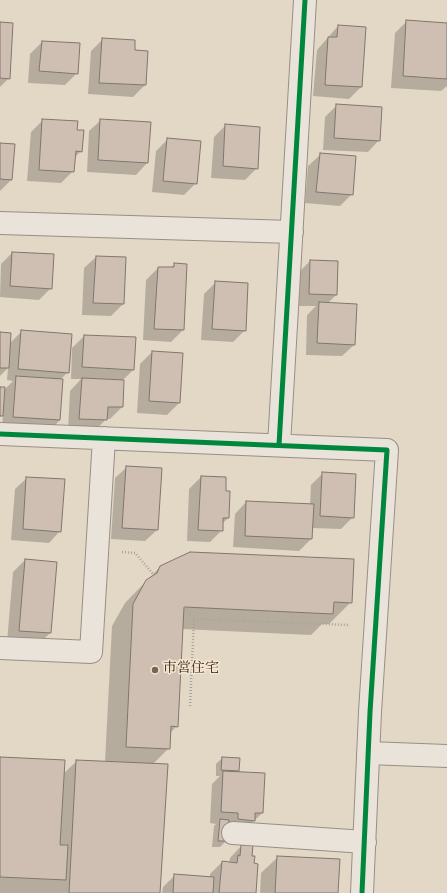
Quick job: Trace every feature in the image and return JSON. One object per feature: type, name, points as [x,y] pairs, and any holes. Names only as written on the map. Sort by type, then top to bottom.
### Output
[{"type":"street","points":[[279,445],[305,0]]},
{"type":"street","points":[[0,223],[292,232]]},
{"type":"street","points":[[0,434],[387,450],[368,753],[362,893]]},
{"type":"street","points":[[0,648],[91,652],[104,438]]},
{"type":"street","points":[[368,753],[447,756]]},
{"type":"street","points":[[233,833],[365,842]]},
{"type":"path","points":[[120,552],[135,553],[154,575]]},
{"type":"path","points":[[184,607],[194,619],[190,706]]},
{"type":"path","points":[[194,619],[376,626]]},
{"type":"building","points":[[406,20],[447,23],[447,79],[403,76]]},
{"type":"building","points":[[0,22],[13,23],[10,79],[0,78]]},
{"type":"building","points":[[338,25],[366,27],[362,87],[325,85],[328,37],[337,37]]},
{"type":"building","points":[[102,38],[135,40],[135,50],[148,51],[146,85],[99,83]]},
{"type":"building","points":[[42,41],[80,43],[78,74],[39,71]]},
{"type":"building","points":[[336,104],[382,107],[380,141],[334,138]]},
{"type":"building","points":[[42,119],[78,121],[77,130],[84,130],[82,152],[76,151],[74,172],[39,170]]},
{"type":"building","points":[[100,119],[151,122],[148,163],[98,160]]},
{"type":"building","points":[[225,124],[260,127],[258,169],[223,166]]},
{"type":"building","points":[[167,138],[201,141],[197,184],[163,181]]},
{"type":"building","points":[[0,143],[15,144],[12,180],[0,179]]},
{"type":"building","points":[[320,153],[356,156],[353,195],[316,192]]},
{"type":"building","points":[[12,252],[54,254],[52,289],[10,286]]},
{"type":"building","points":[[96,256],[126,257],[124,304],[93,303]]},
{"type":"building","points":[[310,260],[338,261],[337,295],[309,294]]},
{"type":"building","points":[[174,263],[187,264],[184,330],[154,329],[158,267],[174,267]]},
{"type":"building","points":[[215,281],[248,283],[246,331],[212,329]]},
{"type":"building","points":[[319,302],[357,304],[355,345],[317,343]]},
{"type":"building","points":[[21,330],[72,334],[69,373],[18,369]]},
{"type":"building","points":[[0,332],[11,333],[9,368],[0,368]]},
{"type":"building","points":[[84,335],[136,337],[134,370],[82,367]]},
{"type":"building","points":[[152,351],[183,353],[180,403],[149,401]]},
{"type":"building","points":[[16,376],[63,379],[60,420],[13,417]]},
{"type":"building","points":[[82,378],[124,380],[123,407],[108,407],[107,420],[79,419]]},
{"type":"building","points":[[0,387],[5,387],[3,416],[0,416]]},
{"type":"building","points":[[126,466],[162,468],[158,530],[122,528]]},
{"type":"building","points":[[322,472],[356,474],[354,518],[320,516]]},
{"type":"building","points":[[201,476],[226,477],[226,491],[230,491],[229,518],[223,518],[223,531],[198,530]]},
{"type":"building","points":[[26,477],[65,479],[61,532],[23,529]]},
{"type":"building","points":[[246,501],[314,504],[312,539],[245,536]]},
{"type":"building","name":"市営住宅","points":[[190,552],[354,559],[352,603],[334,602],[333,614],[184,607],[178,727],[171,726],[170,749],[126,747],[133,604],[146,580],[157,573],[160,566]]},
{"type":"building","points":[[25,559],[57,562],[51,633],[19,631]]},
{"type":"building","points":[[0,757],[65,760],[60,845],[68,845],[66,880],[0,877]]},
{"type":"building","points":[[222,757],[240,758],[239,771],[221,770]]},
{"type":"building","points":[[76,760],[168,764],[160,893],[69,893]]},
{"type":"building","points":[[223,771],[265,773],[263,813],[255,813],[255,821],[238,819],[238,813],[221,812]]},
{"type":"building","points":[[220,819],[229,820],[227,841],[218,841]]},
{"type":"building","points":[[241,845],[253,845],[252,856],[255,856],[254,863],[258,864],[256,893],[219,893],[222,861],[237,863],[238,855],[240,856]]},
{"type":"building","points":[[277,856],[340,859],[338,893],[275,893]]},
{"type":"building","points":[[174,874],[214,877],[213,893],[173,893]]},
{"type":"cycle path","points":[[279,445],[305,0]]},
{"type":"cycle path","points":[[0,434],[387,450],[370,712],[362,893]]},
{"type":"place","name":"市営住宅","points":[[155,670]]}]
